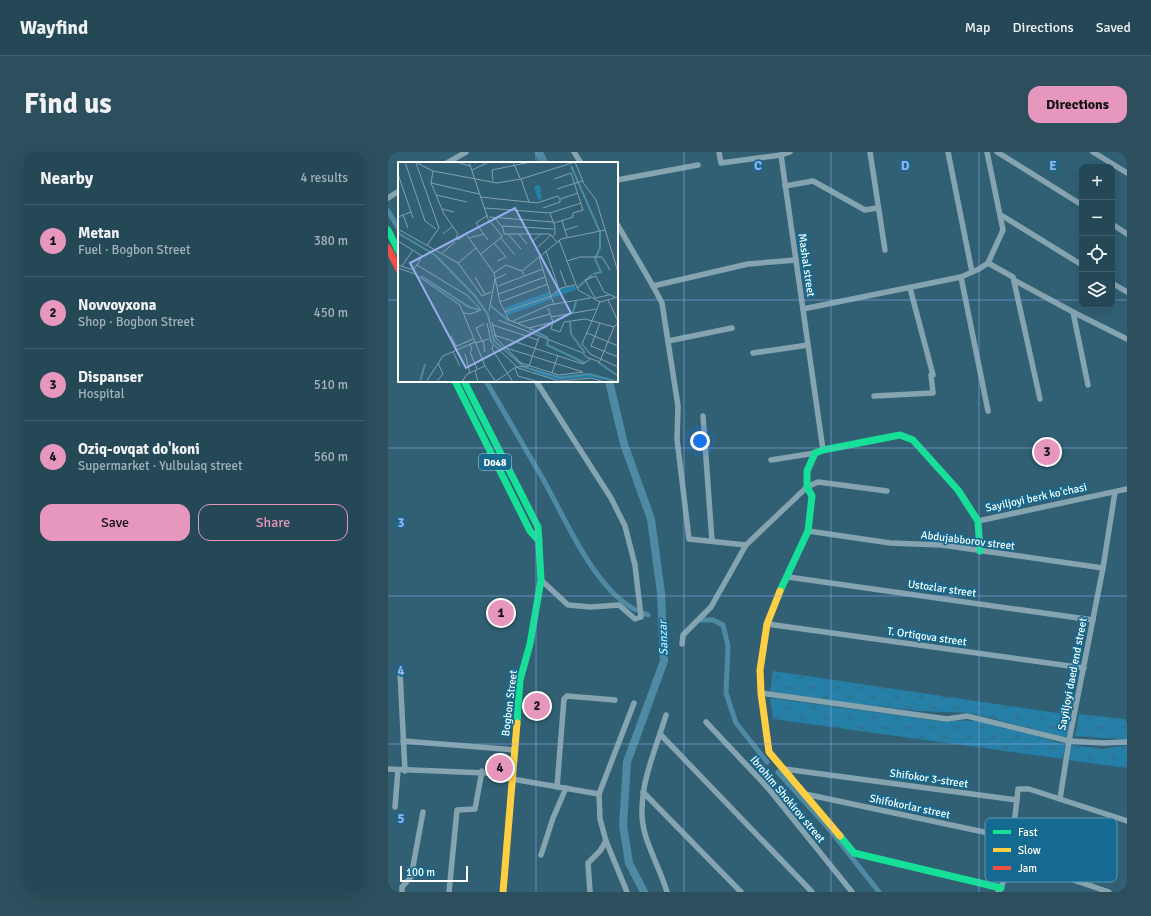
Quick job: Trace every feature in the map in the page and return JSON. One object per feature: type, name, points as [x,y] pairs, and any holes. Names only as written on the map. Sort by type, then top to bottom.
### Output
[{"type":"street","points":[[449,162],[466,152]]},
{"type":"street","points":[[574,152],[580,162]]},
{"type":"street","points":[[719,152],[721,163],[781,155],[790,152]]},
{"type":"street","points":[[870,152],[877,208],[885,250]]},
{"type":"street","points":[[948,152],[972,272]]},
{"type":"street","points":[[803,309],[961,277],[988,263],[1003,230],[987,152]]},
{"type":"street","points":[[997,152],[1079,203]]},
{"type":"street","points":[[1093,152],[1127,174]]},
{"type":"street","name":"Mashal street","points":[[781,155],[823,450]]},
{"type":"street","points":[[618,180],[698,165]]},
{"type":"street","points":[[785,186],[813,181],[865,210],[877,208]]},
{"type":"street","points":[[388,198],[398,192]]},
{"type":"street","points":[[1001,216],[1079,263]]},
{"type":"street","points":[[618,226],[662,302],[678,406],[677,440],[688,539],[746,544]]},
{"type":"street","points":[[1115,226],[1127,234]]},
{"type":"street","points":[[388,230],[398,250]]},
{"type":"street","points":[[388,248],[398,268]]},
{"type":"street","points":[[653,286],[748,264],[796,260]]},
{"type":"street","points":[[988,263],[1013,277],[1014,280],[1127,339]]},
{"type":"street","points":[[961,277],[988,411]]},
{"type":"street","points":[[1014,280],[1040,399]]},
{"type":"street","points":[[1115,285],[1127,292]]},
{"type":"street","points":[[874,396],[933,393],[930,375],[933,375],[910,288]]},
{"type":"street","points":[[1073,312],[1088,385]]},
{"type":"street","points":[[668,341],[732,328]]},
{"type":"street","points":[[753,353],[808,345]]},
{"type":"street","name":"D048","points":[[456,382],[530,531],[539,541]]},
{"type":"street","name":"D048","points":[[465,382],[538,527],[539,541]]},
{"type":"street","points":[[537,382],[611,498],[625,526],[635,565],[641,617],[635,619],[619,605],[591,607],[568,605],[541,580]]},
{"type":"street","points":[[703,416],[712,541]]},
{"type":"street","points":[[771,460],[815,453],[823,450],[900,435],[913,440],[958,490],[978,521]]},
{"type":"street","points":[[815,453],[807,471],[807,487],[812,496],[808,531],[788,577],[781,588],[767,624],[760,670],[761,693],[769,752],[854,854],[999,890]]},
{"type":"street","points":[[682,644],[683,635],[711,607],[746,544],[807,487],[818,482],[887,491]]},
{"type":"street","name":"Sayiljoyi berk ko'chasi","points":[[980,551],[978,521],[1127,489]]},
{"type":"street","name":"Sayiljoyi daed end street","points":[[761,693],[947,719],[967,716],[1069,741],[1103,568],[1115,492]]},
{"type":"street","name":"Abdujabborov street","points":[[808,531],[890,543],[942,545],[1103,568]]},
{"type":"street","name":"Bogbon Street","points":[[503,892],[520,680],[530,643],[541,580],[539,541]]},
{"type":"street","name":"Ustozlar street","points":[[788,577],[1093,620]]},
{"type":"street","name":"T. Ortiqova street","points":[[767,624],[1084,668]]},
{"type":"street","points":[[400,672],[405,771]]},
{"type":"street","points":[[557,787],[564,699],[567,696],[615,700]]},
{"type":"street","points":[[626,892],[606,841],[600,819],[600,794],[634,703]]},
{"type":"street","points":[[666,715],[643,792],[642,811],[645,834],[667,892]]},
{"type":"street","name":"Ibrohim Shokirov street","points":[[706,722],[768,788],[852,892]]},
{"type":"street","points":[[660,734],[812,892]]},
{"type":"street","points":[[403,741],[515,750]]},
{"type":"street","points":[[1060,799],[1069,741],[1103,743],[1127,742]]},
{"type":"street","points":[[388,769],[405,771],[482,771],[513,776],[557,787],[600,794]]},
{"type":"street","name":"Shifokor 3-street","points":[[784,769],[1017,800]]},
{"type":"street","points":[[395,807],[398,770]]},
{"type":"street","points":[[450,892],[457,810],[475,809],[482,771]]},
{"type":"street","points":[[541,854],[553,818],[566,788]]},
{"type":"street","points":[[1015,818],[1018,789],[1029,789],[1127,821]]},
{"type":"street","points":[[643,792],[741,892]]},
{"type":"street","name":"Shifokorlar street","points":[[805,794],[985,832]]},
{"type":"street","points":[[402,892],[402,887],[411,877],[423,812]]},
{"type":"street","points":[[590,892],[588,863],[600,851],[606,841]]},
{"type":"street","points":[[1080,882],[1109,892]]},
{"type":"green space","points":[[773,671],[1071,715],[1067,738],[971,713],[920,711],[849,703],[770,691]]},
{"type":"green space","points":[[770,698],[947,722],[976,721],[991,723],[1065,745],[1063,759],[773,719]]},
{"type":"green space","points":[[1079,714],[1125,719],[1127,723],[1127,740],[1075,736]]},
{"type":"green space","points":[[1071,745],[1103,749],[1127,745],[1127,768],[1068,760]]},
{"type":"waterway","name":"Sanzar","points":[[539,152],[544,162]]},
{"type":"waterway","points":[[388,211],[398,227]]},
{"type":"waterway","points":[[487,382],[594,570],[621,600],[636,610]]},
{"type":"waterway","name":"Sanzar","points":[[609,382],[624,444],[651,519],[661,593],[664,661],[627,762],[623,825],[629,863],[644,892]]},
{"type":"waterway","points":[[643,613],[648,615]]},
{"type":"waterway","points":[[701,620],[713,620],[723,625],[728,646],[726,693],[736,723],[767,762]]},
{"type":"waterway","points":[[778,772],[830,830],[879,892]]},
{"type":"traffic: fast","points":[[388,230],[398,250]]},
{"type":"traffic: fast","points":[[456,382],[530,531],[539,541]]},
{"type":"traffic: fast","points":[[465,382],[538,527],[541,580],[530,644],[520,680],[517,723]]},
{"type":"traffic: fast","points":[[780,591],[808,531],[812,496],[807,487],[807,471],[815,453],[823,450],[900,435],[913,440],[958,490],[978,521],[980,551]]},
{"type":"traffic: fast","points":[[840,836],[854,853],[1001,888]]},
{"type":"traffic: slow","points":[[780,591],[767,624],[760,670],[761,693],[769,752],[840,836]]},
{"type":"traffic: slow","points":[[503,892],[517,723]]},
{"type":"traffic: jam","points":[[388,248],[398,268]]},
{"type":"place","name":"Dispanser","points":[[1047,452]]},
{"type":"place","name":"Metan","points":[[501,613]]},
{"type":"place","name":"Novvoyxona","points":[[537,706]]},
{"type":"place","name":"Oziq-ovqat do'koni","points":[[500,768]]}]
